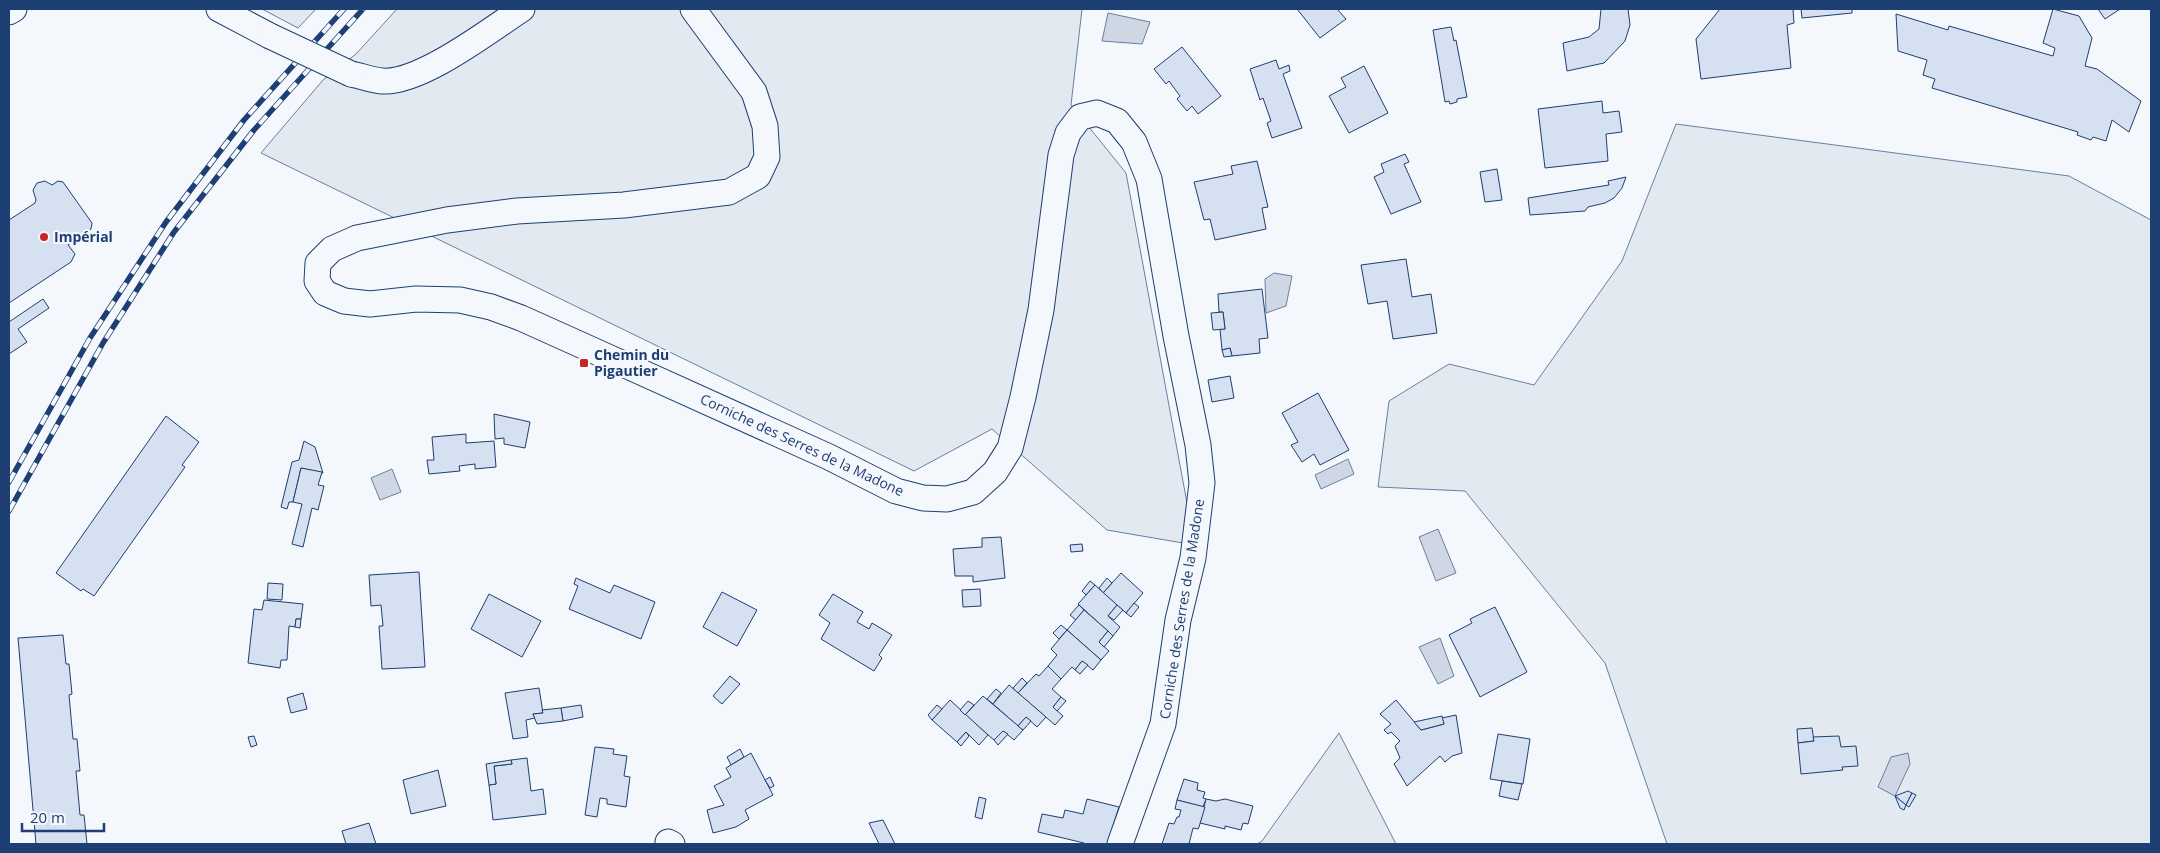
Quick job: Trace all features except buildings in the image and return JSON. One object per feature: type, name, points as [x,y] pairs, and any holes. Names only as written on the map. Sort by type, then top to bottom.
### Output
[{"type":"street","points":[[9,12],[14,9]]},
{"type":"street","points":[[219,9],[270,36],[351,74],[383,81],[416,74],[451,56],[522,9]]},
{"type":"street","name":"Corniche des Serres de la Madone","points":[[693,9],[754,92],[765,126],[767,157],[758,176],[729,192],[624,205],[517,211],[447,220],[357,238],[332,249],[318,263],[317,281],[324,293],[344,301],[370,304],[416,299],[460,300],[491,307],[590,348],[829,457],[896,491],[923,498],[948,499],[973,492],[995,472],[1010,448],[1023,397],[1041,310],[1061,155],[1068,133],[1080,117],[1097,113],[1117,121],[1134,142],[1149,179],[1176,336],[1198,445],[1202,483],[1193,558],[1178,620],[1163,724],[1120,844]]},
{"type":"shaded area","points":[[262,9],[316,9],[298,28]]},
{"type":"shaded area","points":[[397,9],[1082,9],[1071,105],[1126,173],[1187,503],[1183,543],[1107,530],[992,429],[914,471],[261,153],[323,80],[356,54]]},
{"type":"shaded area","points":[[1108,13],[1150,22],[1142,44],[1102,41]]},
{"type":"shaded area","points":[[1676,124],[2069,176],[2151,220],[2151,844],[1667,844],[1605,663],[1465,491],[1378,487],[1389,401],[1449,364],[1534,385],[1622,261]]},
{"type":"shaded area","points":[[1274,273],[1292,276],[1286,306],[1266,313],[1265,279]]},
{"type":"shaded area","points":[[1348,459],[1354,474],[1321,489],[1315,475]]},
{"type":"shaded area","points":[[392,469],[401,492],[380,500],[371,478]]},
{"type":"shaded area","points":[[1438,529],[1456,573],[1436,581],[1419,537]]},
{"type":"shaded area","points":[[1440,638],[1454,676],[1438,684],[1419,647]]},
{"type":"shaded area","points":[[1339,733],[1396,844],[1257,844],[1262,841]]},
{"type":"shaded area","points":[[1908,753],[1910,764],[1895,796],[1878,787],[1891,757]]},
{"type":"railway","points":[[9,482],[90,338],[166,222],[244,120],[344,9]]},
{"type":"railway","points":[[9,511],[103,343],[174,232],[254,130],[363,9]]},
{"type":"place","name":"Impérial","points":[[44,237]]},
{"type":"place","name":"Chemin du Pigautier","points":[[584,363]]}]
